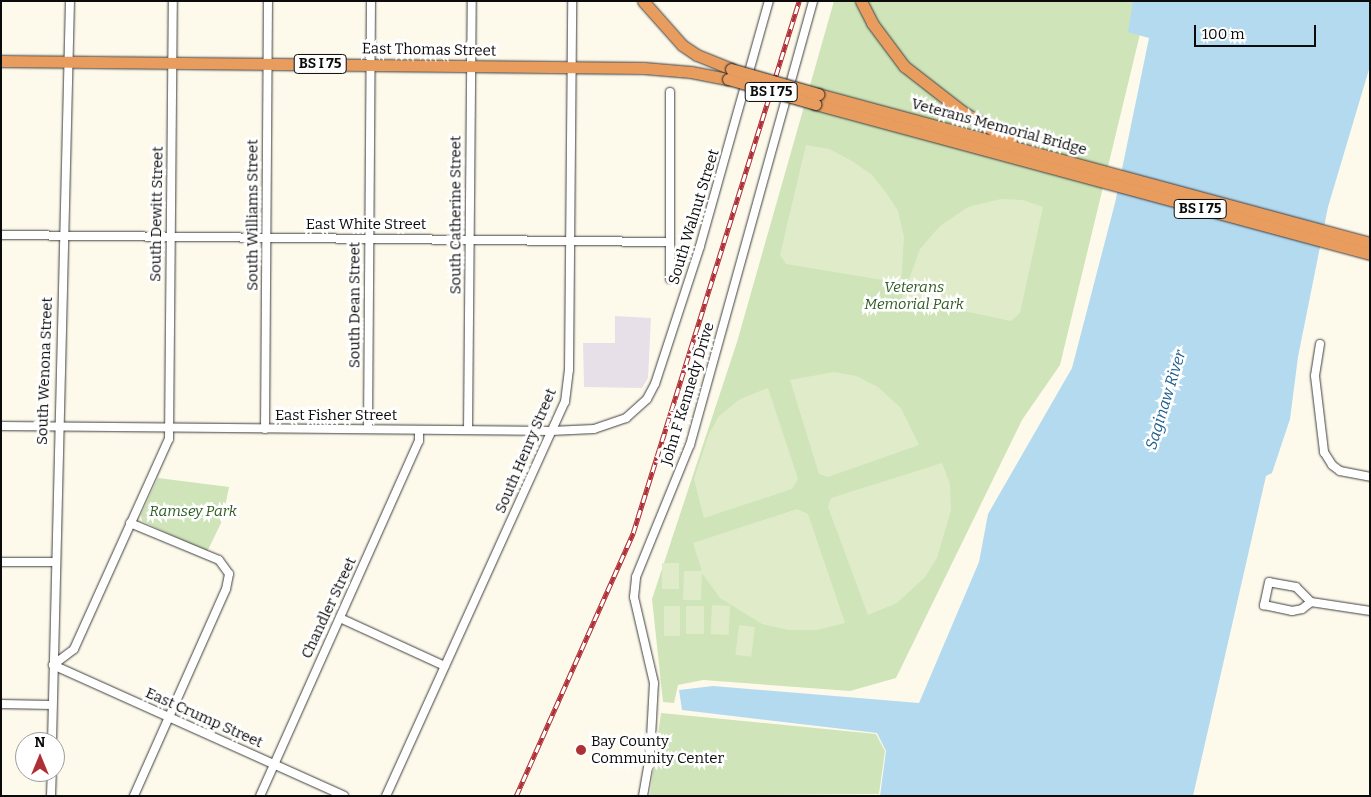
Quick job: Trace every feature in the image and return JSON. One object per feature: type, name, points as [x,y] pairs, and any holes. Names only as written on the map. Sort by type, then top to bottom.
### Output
[{"type":"highway","name":"Veterans Memorial Bridge","points":[[643,1],[682,44],[729,74],[1356,245],[1370,254]]},
{"type":"highway","points":[[861,1],[872,23],[904,66],[963,112],[1026,149]]},
{"type":"highway","name":"BS I 75","points":[[1,61],[68,62]]},
{"type":"highway","name":"East Thomas Street","points":[[68,62],[370,64],[572,68],[729,74]]},
{"type":"highway","name":"Veterans Memorial Bridge","points":[[816,99],[1026,149],[1047,162]]},
{"type":"highway","name":"Veterans Memorial Bridge","points":[[1356,245],[1370,243]]},
{"type":"street","name":"South Wenona Street","points":[[52,732],[57,426],[70,1]]},
{"type":"street","name":"South Dewitt Street","points":[[53,665],[74,649],[169,439],[173,1]]},
{"type":"street","name":"South Williams Street","points":[[265,429],[268,1]]},
{"type":"street","name":"South Dean Street","points":[[368,429],[371,1]]},
{"type":"street","name":"South Catherine Street","points":[[468,430],[472,1]]},
{"type":"street","name":"South Henry Street","points":[[386,796],[565,402],[568,387],[572,1]]},
{"type":"street","name":"South Walnut Street","points":[[615,424],[637,410],[655,384],[700,246],[769,1]]},
{"type":"street","name":"John F Kennedy Drive","points":[[643,796],[650,756],[654,683],[634,597],[636,577],[690,445],[813,1]]},
{"type":"street","points":[[670,92],[670,279]]},
{"type":"street","name":"East White Street","points":[[1,235],[669,242]]},
{"type":"street","points":[[1320,344],[1317,354],[1316,376],[1324,452],[1332,465],[1340,470],[1370,477]]},
{"type":"street","name":"East Fisher Street","points":[[1,426],[551,431],[594,429],[615,424]]},
{"type":"street","name":"Chandler Street","points":[[260,796],[419,441],[419,430]]},
{"type":"street","points":[[130,523],[219,560],[229,574],[226,589],[134,796]]},
{"type":"street","points":[[1,562],[54,562]]},
{"type":"street","points":[[1311,602],[1302,609],[1292,610],[1264,606],[1269,582],[1296,587],[1311,602],[1370,612]]},
{"type":"street","points":[[340,618],[445,666]]},
{"type":"street","name":"East Crump Street","points":[[53,665],[344,796]]},
{"type":"street","points":[[1,704],[52,705]]},
{"type":"street","points":[[51,796],[52,782]]},
{"type":"shaded area","points":[[615,316],[651,318],[648,378],[642,388],[584,387],[583,343],[615,343]]},
{"type":"green space","name":"Veterans Memorial Park","points":[[834,1],[1148,1],[1060,365],[1022,420],[896,678],[850,691],[703,680],[678,685],[674,703],[663,702],[652,599],[737,342]]},
{"type":"green space","points":[[806,145],[829,149],[852,161],[872,175],[887,194],[898,211],[904,237],[901,283],[786,264],[780,255]]},
{"type":"green space","points":[[1001,199],[1023,200],[1043,207],[1020,313],[1011,321],[902,298],[920,249],[940,226],[968,207]]},
{"type":"green space","points":[[834,372],[856,376],[878,387],[901,408],[919,445],[828,477],[819,474],[790,380]]},
{"type":"green space","points":[[768,388],[798,479],[792,489],[704,518],[694,479],[709,434],[719,416],[740,399]]},
{"type":"green space","points":[[942,463],[950,484],[951,510],[937,558],[925,577],[897,603],[868,615],[828,507],[831,498]]},
{"type":"green space","name":"Ramsey Park","points":[[158,478],[229,487],[222,521],[207,552],[142,521],[141,515]]},
{"type":"green space","points":[[797,509],[808,514],[845,623],[817,630],[788,630],[762,624],[720,598],[702,573],[701,600],[683,600],[684,571],[702,571],[693,543]]},
{"type":"green space","points":[[662,563],[679,563],[679,589],[662,589]]},
{"type":"green space","points":[[712,605],[730,606],[728,635],[710,634]]},
{"type":"green space","points":[[664,606],[680,606],[680,636],[664,636]]},
{"type":"green space","points":[[686,606],[704,606],[704,634],[686,634]]},
{"type":"green space","points":[[739,625],[755,627],[751,657],[735,655]]},
{"type":"green space","points":[[661,713],[876,734],[885,751],[879,794],[650,796]]},
{"type":"water","name":"Saginaw River","points":[[1133,1],[1370,1],[1370,66],[1328,207],[1298,357],[1290,419],[1272,473],[1266,476],[1193,796],[880,796],[886,751],[877,733],[682,710],[679,690],[713,686],[919,703],[979,562],[988,514],[1072,368],[1115,203],[1149,38],[1128,32]]},
{"type":"railway","points":[[516,796],[633,533],[799,1]]},
{"type":"place","name":"Bay County Community Center","points":[[581,750]]}]
